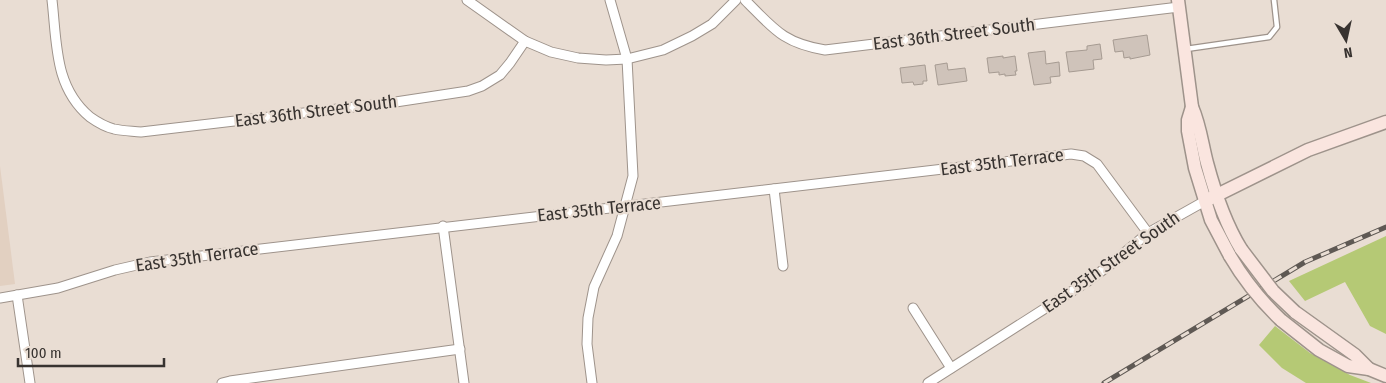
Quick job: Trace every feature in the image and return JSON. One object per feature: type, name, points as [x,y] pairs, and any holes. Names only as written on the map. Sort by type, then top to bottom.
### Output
[{"type":"main road","points":[[1178,4],[1192,107],[1198,122],[1207,163],[1224,215],[1242,249],[1273,291],[1295,312],[1355,356],[1369,369]]},
{"type":"main road","points":[[1192,107],[1188,120],[1188,131],[1195,168],[1205,202],[1218,236],[1246,282],[1263,303],[1281,320],[1319,350],[1348,366],[1369,369],[1386,376]]},
{"type":"main road","name":"East 35th Street South","points":[[1205,202],[1308,150],[1386,122]]},
{"type":"street","name":"East 36th Street South","points":[[52,0],[60,64],[63,79],[70,94],[82,110],[90,116],[113,128],[141,132],[389,103],[468,91],[482,86],[500,75],[525,41]]},
{"type":"street","points":[[467,0],[525,41],[550,52],[578,58],[606,60],[627,59],[663,50],[712,24],[736,0]]},
{"type":"street","points":[[592,383],[587,344],[588,318],[594,287],[617,236],[633,176],[627,59],[610,0]]},
{"type":"street","name":"East 36th Street South","points":[[746,0],[775,30],[785,37],[804,46],[825,50],[1178,4]]},
{"type":"street","name":"East 35th Terrace","points":[[0,298],[58,288],[115,270],[150,262],[443,226],[1071,154],[1084,156],[1097,164],[1148,233]]},
{"type":"street","points":[[774,189],[783,266]]},
{"type":"street","name":"East 35th Street South","points":[[928,383],[1088,281],[1112,264],[1148,233],[1205,202]]},
{"type":"street","points":[[443,226],[464,383]]},
{"type":"street","points":[[18,295],[30,383]]},
{"type":"street","points":[[913,308],[952,368]]},
{"type":"street","points":[[222,383],[230,380],[460,350]]},
{"type":"lane","points":[[1184,49],[1269,37],[1276,27],[1274,0]]},
{"type":"shaded area","points":[[0,166],[15,284],[0,286]]},
{"type":"green space","points":[[1386,236],[1386,334],[1370,326],[1345,282],[1305,301],[1289,281]]},
{"type":"green space","points":[[1275,326],[1310,353],[1350,375],[1371,383],[1306,383],[1282,368],[1259,345]]},
{"type":"building","points":[[1147,35],[1150,55],[1130,59],[1130,57],[1124,58],[1123,51],[1115,52],[1113,40]]},
{"type":"building","points":[[1100,44],[1102,59],[1093,60],[1094,69],[1069,72],[1066,52],[1087,50],[1087,46]]},
{"type":"building","points":[[1045,51],[1046,64],[1059,62],[1060,76],[1050,77],[1051,83],[1034,85],[1028,53]]},
{"type":"building","points":[[1003,56],[1003,58],[1015,56],[1016,75],[1005,76],[1005,74],[999,75],[999,72],[989,73],[987,58]]},
{"type":"building","points":[[947,63],[948,70],[965,68],[967,81],[938,85],[935,65]]},
{"type":"building","points":[[925,65],[927,81],[923,81],[923,84],[914,85],[913,82],[902,83],[900,68]]},
{"type":"railway","points":[[1104,383],[1305,262],[1386,227]]}]
